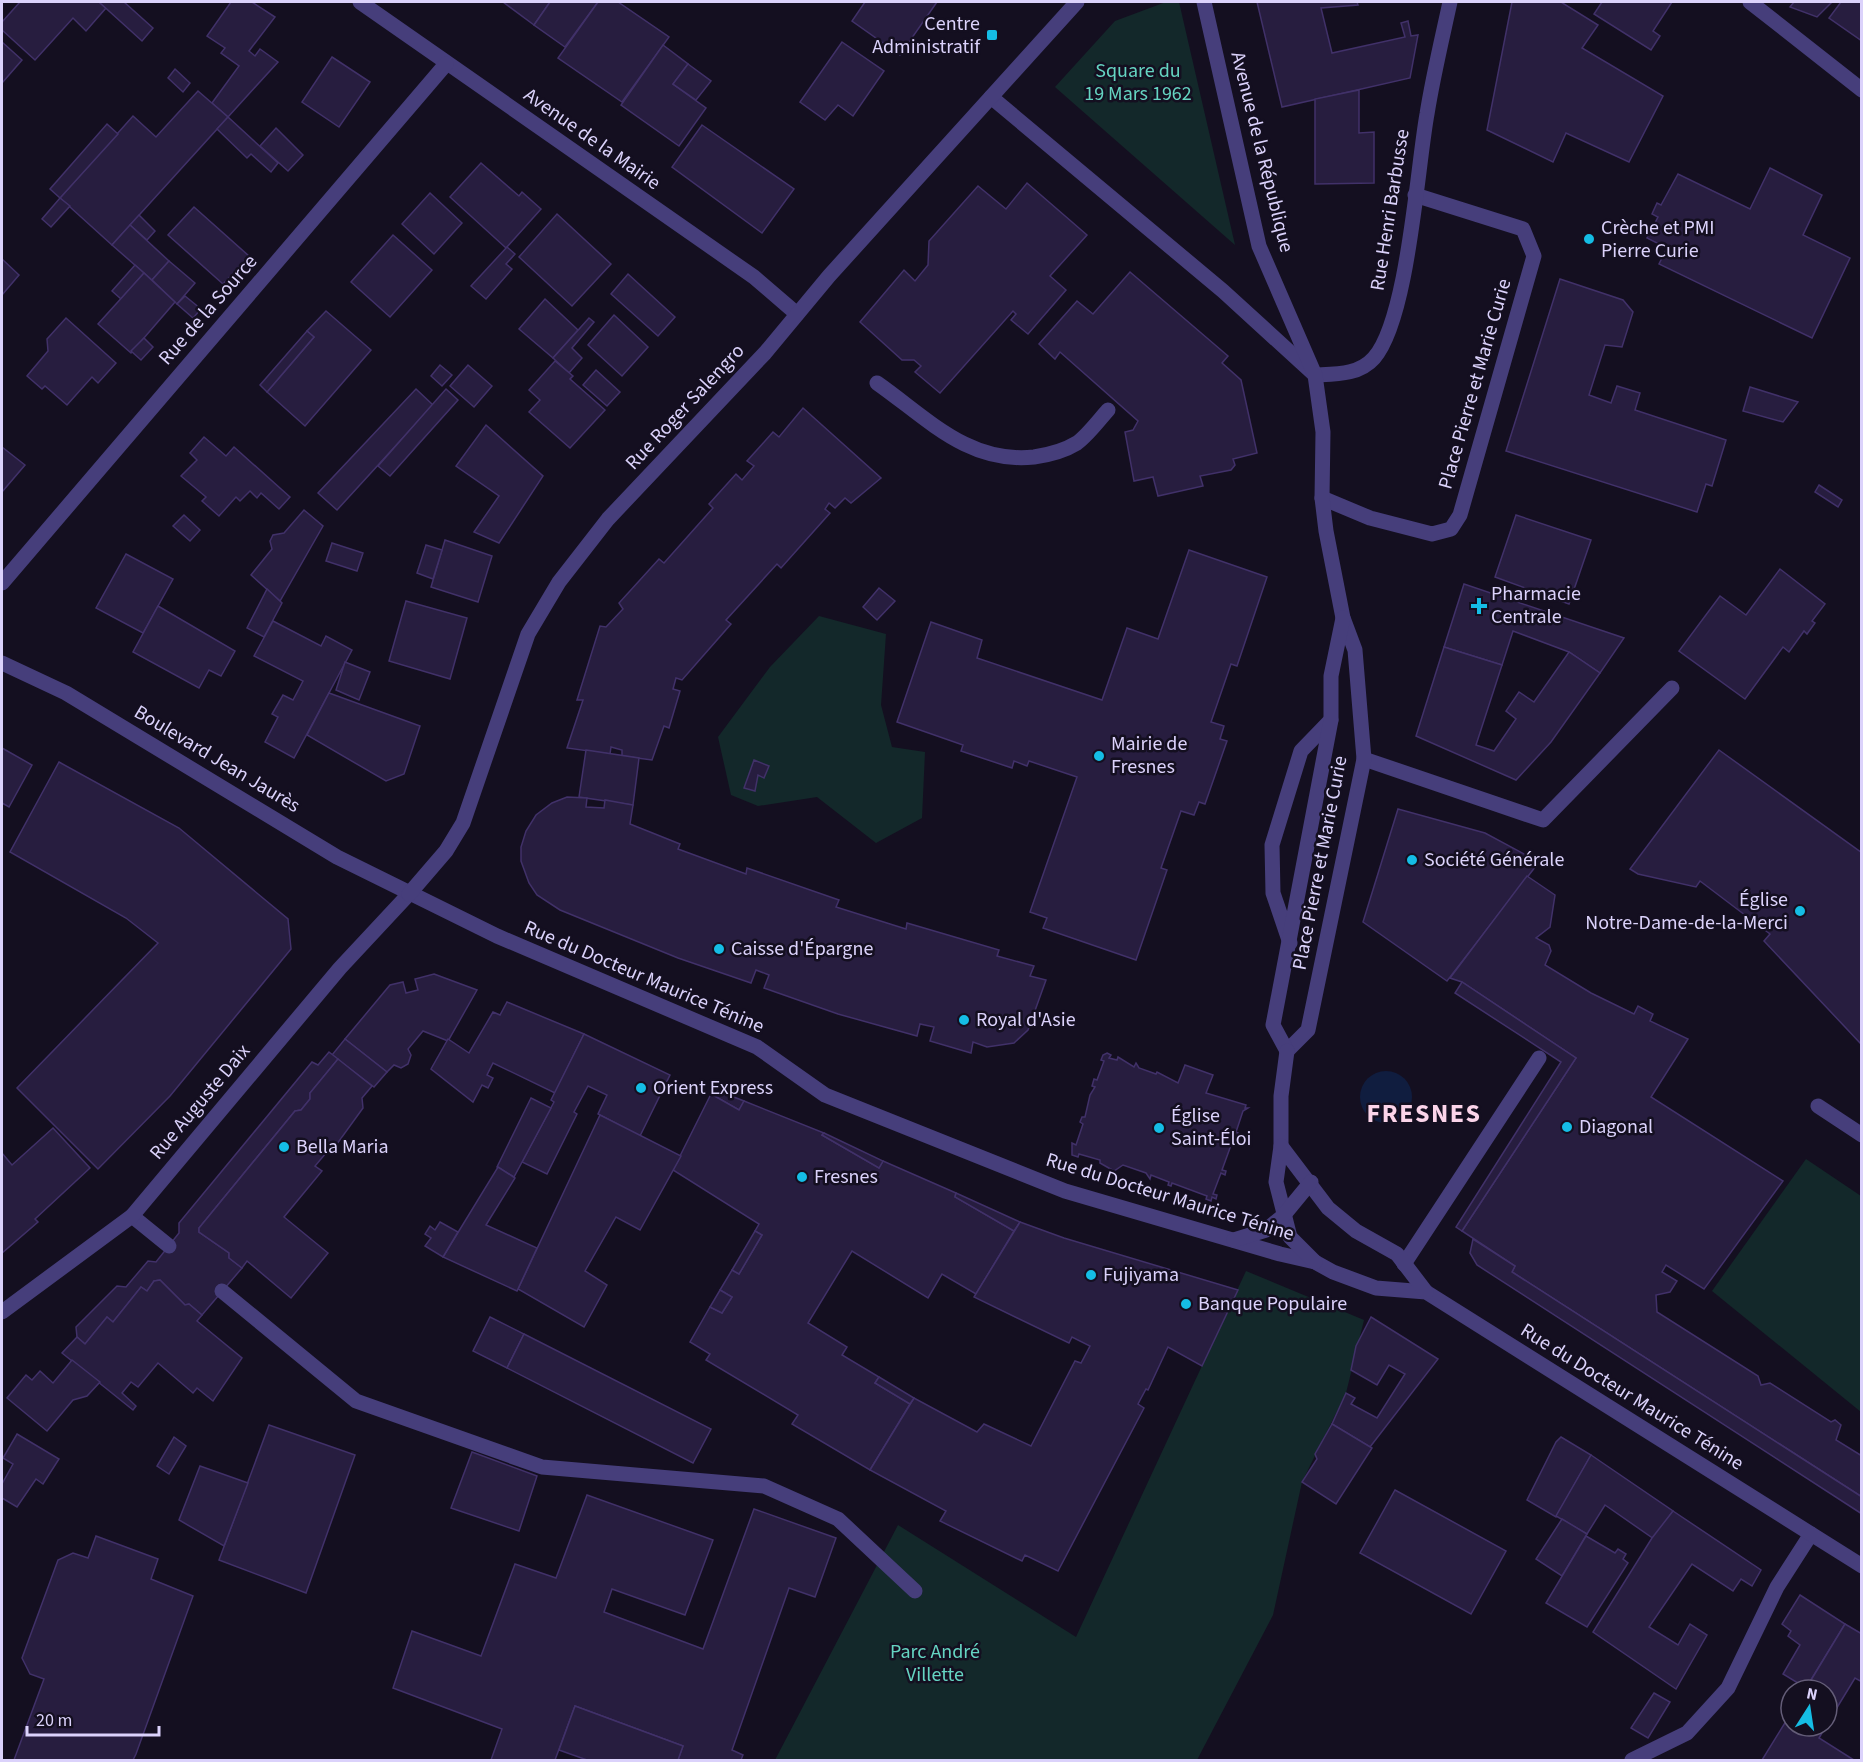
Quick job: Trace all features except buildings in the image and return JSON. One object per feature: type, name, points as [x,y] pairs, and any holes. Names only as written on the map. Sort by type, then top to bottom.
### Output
[{"type":"street","name":"Avenue de la Mairie","points":[[360,2],[754,277],[797,314]]},
{"type":"street","name":"Rue Roger Salengro","points":[[409,894],[446,851],[463,823],[528,634],[559,582],[608,519],[765,353],[797,314],[1077,2]]},
{"type":"street","name":"Avenue de la République","points":[[1204,2],[1259,246],[1315,375]]},
{"type":"street","name":"Rue Henri Barbusse","points":[[1315,375],[1357,371],[1374,358],[1384,342],[1396,310],[1427,113],[1450,2]]},
{"type":"street","points":[[1750,2],[1862,90]]},
{"type":"street","name":"Rue de la Source","points":[[2,583],[446,64]]},
{"type":"street","points":[[991,97],[1223,291],[1315,375]]},
{"type":"street","name":"Place Pierre et Marie Curie","points":[[1322,498],[1370,518],[1432,534],[1451,529],[1460,515],[1534,256],[1523,230],[1415,195]]},
{"type":"street","name":"Place Pierre et Marie Curie","points":[[1287,1051],[1308,1030],[1364,759],[1355,650],[1343,618],[1322,498],[1323,432],[1315,375]]},
{"type":"street","points":[[877,383],[951,437],[977,452],[998,458],[1050,455],[1078,442],[1108,410]]},
{"type":"street","points":[[1315,1262],[1290,1237],[1276,1182],[1281,1146],[1281,1096],[1287,1051],[1273,1025],[1331,720],[1331,676],[1343,618]]},
{"type":"street","name":"Boulevard Jean Jaurès","points":[[2,663],[66,693],[337,857],[409,894]]},
{"type":"street","points":[[1364,759],[1543,820],[1672,688]]},
{"type":"street","name":"Place Pierre et Marie Curie","points":[[1290,943],[1274,893],[1272,845],[1301,751],[1331,720]]},
{"type":"street","name":"Rue Auguste Daix","points":[[2,1312],[132,1216],[340,968],[409,894]]},
{"type":"street","name":"Rue du Docteur Maurice Ténine","points":[[409,894],[497,936],[757,1047],[825,1095],[1065,1191],[1315,1262],[1333,1272],[1376,1288],[1426,1292],[1862,1566]]},
{"type":"street","points":[[1404,1264],[1539,1058]]},
{"type":"street","points":[[1818,1106],[1862,1135]]},
{"type":"street","points":[[1281,1146],[1311,1182],[1328,1208],[1356,1231],[1397,1254],[1426,1292]]},
{"type":"street","points":[[1234,1240],[1266,1230],[1283,1216],[1311,1182]]},
{"type":"street","points":[[132,1216],[169,1246]]},
{"type":"street","points":[[222,1291],[356,1401],[542,1467],[764,1486],[838,1519],[915,1591]]},
{"type":"street","points":[[1632,1761],[1687,1733],[1728,1688],[1777,1587],[1811,1534]]},
{"type":"green space","name":"Square du 19 Mars 1962","points":[[1166,2],[1179,2],[1235,245],[1055,87],[1115,21]]},
{"type":"green space","points":[[819,616],[886,634],[881,705],[892,747],[925,752],[922,818],[876,843],[817,797],[758,806],[731,795],[718,737],[770,667]]},
{"type":"green space","points":[[1806,1159],[1861,1196],[1861,1412],[1712,1291]]},
{"type":"green space","name":"Parc André Villette","points":[[1246,1271],[1364,1320],[1346,1393],[1302,1482],[1273,1615],[1197,1760],[775,1760],[898,1525],[1076,1637]]},
{"type":"water","points":[[1386,1071],[1396,1073],[1404,1079],[1410,1087],[1412,1097],[1410,1107],[1404,1115],[1396,1121],[1386,1123],[1376,1121],[1368,1115],[1362,1107],[1360,1097],[1362,1087],[1368,1079],[1376,1073]]},
{"type":"place","name":"Centre Administratif","points":[[992,35]]},
{"type":"place","name":"Crèche et PMI Pierre Curie","points":[[1589,239]]},
{"type":"place","name":"Pharmacie Centrale","points":[[1479,606]]},
{"type":"place","name":"Mairie de Fresnes","points":[[1099,756]]},
{"type":"place","name":"Société Générale","points":[[1412,860]]},
{"type":"place","name":"Église Notre-Dame-de-la-Merci","points":[[1800,911]]},
{"type":"place","name":"Caisse d'Épargne","points":[[719,949]]},
{"type":"place","name":"Royal d'Asie","points":[[964,1020]]},
{"type":"place","name":"Orient Express","points":[[641,1088]]},
{"type":"place","name":"Diagonal","points":[[1567,1127]]},
{"type":"place","name":"Église Saint-Éloi","points":[[1159,1128]]},
{"type":"place","name":"Bella Maria","points":[[284,1147]]},
{"type":"place","name":"Fresnes","points":[[802,1177]]},
{"type":"place","name":"Fujiyama","points":[[1091,1275]]},
{"type":"place","name":"Banque Populaire","points":[[1186,1304]]},
{"type":"district","name":"FRESNES","points":[[1424,1113]]}]
